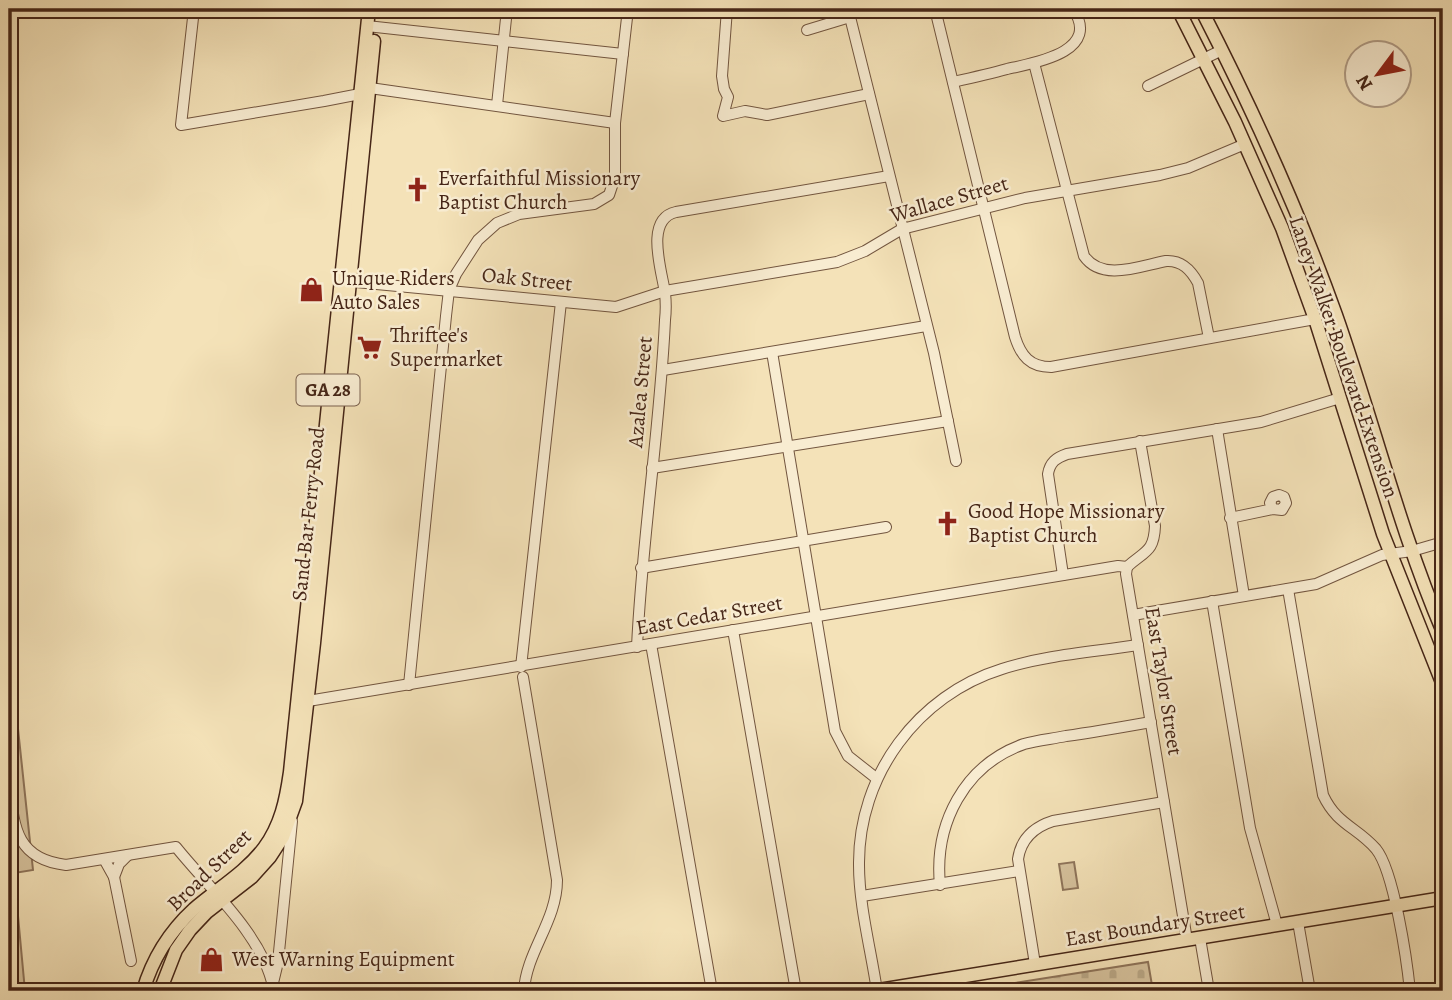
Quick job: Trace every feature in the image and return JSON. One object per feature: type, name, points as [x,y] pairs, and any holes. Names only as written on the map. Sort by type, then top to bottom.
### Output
[{"type":"main road","name":"Sand Bar Ferry Road","points":[[369,9],[372,26]]},
{"type":"main road","name":"Sand Bar Ferry Road","points":[[292,814],[298,788],[302,702],[365,91],[372,26],[378,9]]},
{"type":"main road","name":"Laney Walker Boulevard Extension","points":[[1178,9],[1235,122],[1282,228],[1315,318],[1390,554],[1443,684]]},
{"type":"main road","name":"Laney Walker Boulevard Extension","points":[[1201,9],[1255,115],[1327,290],[1412,551],[1443,632]]},
{"type":"main road","points":[[1235,122],[1255,115]]},
{"type":"main road","points":[[1308,297],[1327,290]]},
{"type":"main road","points":[[1326,352],[1347,346]]},
{"type":"main road","points":[[1361,467],[1383,463]]},
{"type":"main road","points":[[1426,646],[1443,639]]},
{"type":"main road","name":"Sand Bar Ferry Road","points":[[290,772],[302,702]]},
{"type":"main road","name":"Broad Street","points":[[160,991],[165,972],[183,940],[269,840],[284,807],[290,772]]},
{"type":"main road","name":"Broad Street","points":[[143,991],[169,938],[187,917],[252,877],[283,837],[292,814]]},
{"type":"main road","name":"East Boundary Street","points":[[875,991],[1443,898]]},
{"type":"street","points":[[194,9],[181,125],[365,91],[497,105],[615,123]]},
{"type":"street","points":[[497,105],[507,9]]},
{"type":"street","points":[[409,685],[449,290],[478,240],[503,219],[519,214],[588,205],[606,198],[611,192],[615,177],[615,123],[628,9]]},
{"type":"street","points":[[727,9],[722,76],[727,97],[723,116],[745,111],[767,115],[869,94]]},
{"type":"street","points":[[935,9],[1017,345],[1023,357],[1044,367],[1059,366],[1315,318]]},
{"type":"street","points":[[953,82],[1057,56],[1073,44],[1080,27],[1073,9]]},
{"type":"street","points":[[807,30],[849,13],[926,326],[956,461]]},
{"type":"street","points":[[372,26],[623,54]]},
{"type":"street","points":[[1148,86],[1222,50]]},
{"type":"street","points":[[1034,63],[1080,249],[1084,256],[1093,267],[1104,271],[1173,261],[1189,269],[1201,293],[1209,338]]},
{"type":"street","name":"Wallace Street","points":[[665,291],[837,262],[865,251],[901,229],[983,208],[1160,176],[1188,168],[1245,144]]},
{"type":"street","name":"Azalea Street","points":[[637,647],[641,568],[663,370],[665,291],[657,241],[662,219],[670,213],[889,176]]},
{"type":"street","name":"Oak Street","points":[[345,281],[616,307],[665,291]]},
{"type":"street","points":[[524,991],[529,967],[555,906],[557,880],[522,672],[561,302]]},
{"type":"street","points":[[663,370],[926,326]]},
{"type":"street","points":[[772,352],[835,731],[849,756],[876,778]]},
{"type":"street","points":[[1063,575],[1048,474],[1051,464],[1067,454],[1275,418],[1340,398]]},
{"type":"street","points":[[652,468],[948,421]]},
{"type":"street","points":[[1217,429],[1244,596]]},
{"type":"street","points":[[1127,567],[1147,552],[1154,539],[1155,526],[1140,441]]},
{"type":"street","points":[[1230,518],[1273,509]]},
{"type":"street","points":[[641,568],[886,527]]},
{"type":"street","points":[[1133,615],[1316,584],[1357,565],[1390,554],[1443,542]]},
{"type":"street","name":"East Cedar Street","points":[[302,702],[409,685],[522,672],[651,644],[816,615],[1118,566],[1127,567]]},
{"type":"street","name":"East Taylor Street","points":[[1127,567],[1164,802],[1194,939],[1209,991]]},
{"type":"street","points":[[1288,589],[1323,795],[1336,816],[1373,846],[1383,860],[1388,872],[1410,991]]},
{"type":"street","points":[[1212,601],[1250,828],[1277,925]]},
{"type":"street","points":[[733,630],[796,991]]},
{"type":"street","points":[[651,644],[712,991]]},
{"type":"street","points":[[875,991],[862,896],[859,844],[876,778],[899,742],[918,720],[942,699],[974,679],[1018,664],[1138,645]]},
{"type":"street","points":[[940,884],[938,859],[946,820],[958,797],[985,766],[1024,744],[1152,722]]},
{"type":"street","points":[[9,783],[15,829],[24,846],[50,863],[66,865],[176,847],[261,953],[272,987]]},
{"type":"street","points":[[1035,964],[1018,859],[1022,845],[1030,833],[1044,823],[1061,818],[1164,802]]},
{"type":"street","points":[[272,987],[278,961],[292,814]]},
{"type":"street","points":[[114,877],[119,864],[128,855]]},
{"type":"street","points":[[104,859],[114,877],[131,961]]},
{"type":"street","points":[[862,896],[1019,871]]},
{"type":"street","points":[[1297,922],[1310,991]]},
{"type":"street","points":[[1430,991],[1443,989]]},
{"type":"green space","points":[[9,644],[33,870],[14,873],[25,991],[9,991]]},
{"type":"green space","points":[[1074,862],[1078,888],[1063,890],[1059,864]]},
{"type":"green space","points":[[1148,962],[1153,991],[964,991]]},
{"type":"place","name":"Everfaithful Missionary Baptist Church","points":[[418,190]]},
{"type":"place","name":"Unique Riders Auto Sales","points":[[312,290]]},
{"type":"place","name":"Thriftee's Supermarket","points":[[370,347]]},
{"type":"place","name":"Good Hope Missionary Baptist Church","points":[[948,523]]},
{"type":"place","name":"West Warning Equipment","points":[[212,959]]}]
